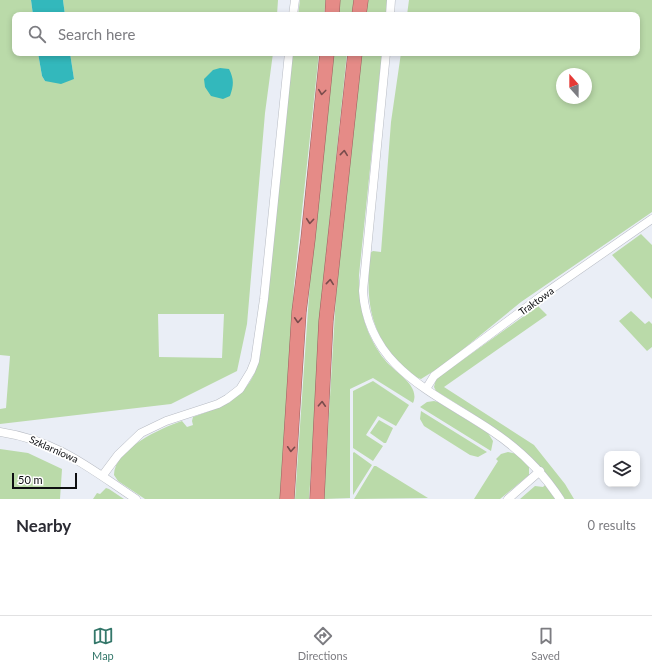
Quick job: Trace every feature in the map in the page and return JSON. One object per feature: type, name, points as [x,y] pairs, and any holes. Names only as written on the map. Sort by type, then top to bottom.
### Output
[{"type":"highway","points":[[332,12],[333,0]]},
{"type":"highway","points":[[360,12],[361,0]]},
{"type":"highway","points":[[287,499],[299,312],[327,56]]},
{"type":"highway","points":[[317,499],[326,321],[355,56]]},
{"type":"street","points":[[293,12],[295,0]]},
{"type":"street","points":[[390,12],[391,0]]},
{"type":"street","points":[[104,475],[118,455],[141,433],[160,424],[218,404],[227,399],[240,389],[251,371],[255,361],[264,300],[289,56]]},
{"type":"street","points":[[386,56],[364,298],[371,327],[386,354],[404,374],[497,434],[524,455],[540,471],[560,499]]},
{"type":"street","name":"Traktowa","points":[[426,389],[434,376],[547,292],[652,219]]},
{"type":"street","name":"Szklarniowa","points":[[0,432],[34,439],[61,450],[104,475],[136,499]]},
{"type":"street","points":[[508,499],[540,471]]},
{"type":"green space","points":[[0,0],[31,0],[33,12],[12,12],[12,56],[39,56],[42,76],[45,81],[74,79],[70,56],[273,56],[265,113],[247,324],[237,371],[171,404],[0,424],[0,409],[6,408],[10,356],[0,355]],"holes":[[[158,314],[224,314],[222,358],[159,357]]]},
{"type":"green space","points":[[63,0],[278,0],[277,12],[65,12]]},
{"type":"green space","points":[[300,0],[326,0],[324,12],[298,12]]},
{"type":"green space","points":[[339,0],[354,0],[352,12],[337,12]]},
{"type":"green space","points":[[367,0],[389,0],[387,12],[365,12]]},
{"type":"green space","points":[[409,0],[652,0],[652,212],[521,302],[445,364],[421,379],[406,369],[390,352],[376,326],[369,299],[370,253],[373,251],[381,252],[391,122],[401,56],[640,56],[640,12],[407,12]]},
{"type":"green space","points":[[293,56],[319,56],[294,285],[280,499],[145,499],[118,481],[114,475],[116,466],[130,448],[151,434],[182,421],[187,427],[193,425],[193,417],[219,407],[239,394],[247,386],[253,376],[258,364],[261,349]]},
{"type":"green space","points":[[332,56],[347,56],[325,264],[309,499],[295,499],[311,266]]},
{"type":"green space","points":[[360,56],[382,56],[359,275],[360,298],[364,320],[372,341],[389,365],[410,385],[414,396],[413,403],[373,378],[350,389],[350,498],[324,499],[336,295]]},
{"type":"green space","points":[[641,234],[652,245],[652,299],[612,255]]},
{"type":"green space","points":[[538,306],[547,315],[444,387],[534,445],[565,484],[574,499],[565,499],[538,465],[507,437],[436,391],[434,387],[436,379]]},
{"type":"green space","points":[[631,311],[645,324],[649,321],[652,324],[652,347],[647,351],[619,321]]},
{"type":"green space","points":[[373,381],[409,405],[396,426],[378,416],[366,435],[383,446],[373,461],[353,448],[353,391]]},
{"type":"green space","points":[[434,401],[488,433],[493,441],[491,451],[420,407],[427,402]]},
{"type":"green space","points":[[421,411],[487,452],[478,457],[470,455],[424,426],[420,419]]},
{"type":"green space","points":[[379,420],[393,428],[386,443],[370,433]]},
{"type":"green space","points":[[0,449],[28,453],[62,469],[60,499],[0,499]]},
{"type":"green space","points":[[354,452],[372,465],[353,495],[353,453]]},
{"type":"green space","points":[[508,452],[517,454],[529,465],[529,475],[500,499],[474,499],[498,461],[496,459],[501,454]]},
{"type":"green space","points":[[374,466],[376,466],[428,498],[354,499]]},
{"type":"green space","points":[[545,485],[555,499],[520,499],[535,486],[543,487]]},
{"type":"green space","points":[[106,488],[124,499],[93,499],[97,493],[100,494]]},
{"type":"water","points":[[31,0],[63,0],[65,12],[33,12]]},
{"type":"water","points":[[39,56],[70,56],[74,79],[61,84],[45,81],[42,76]]},
{"type":"water","points":[[220,68],[229,69],[233,82],[230,96],[223,99],[211,96],[205,87],[204,79],[213,70]]}]
